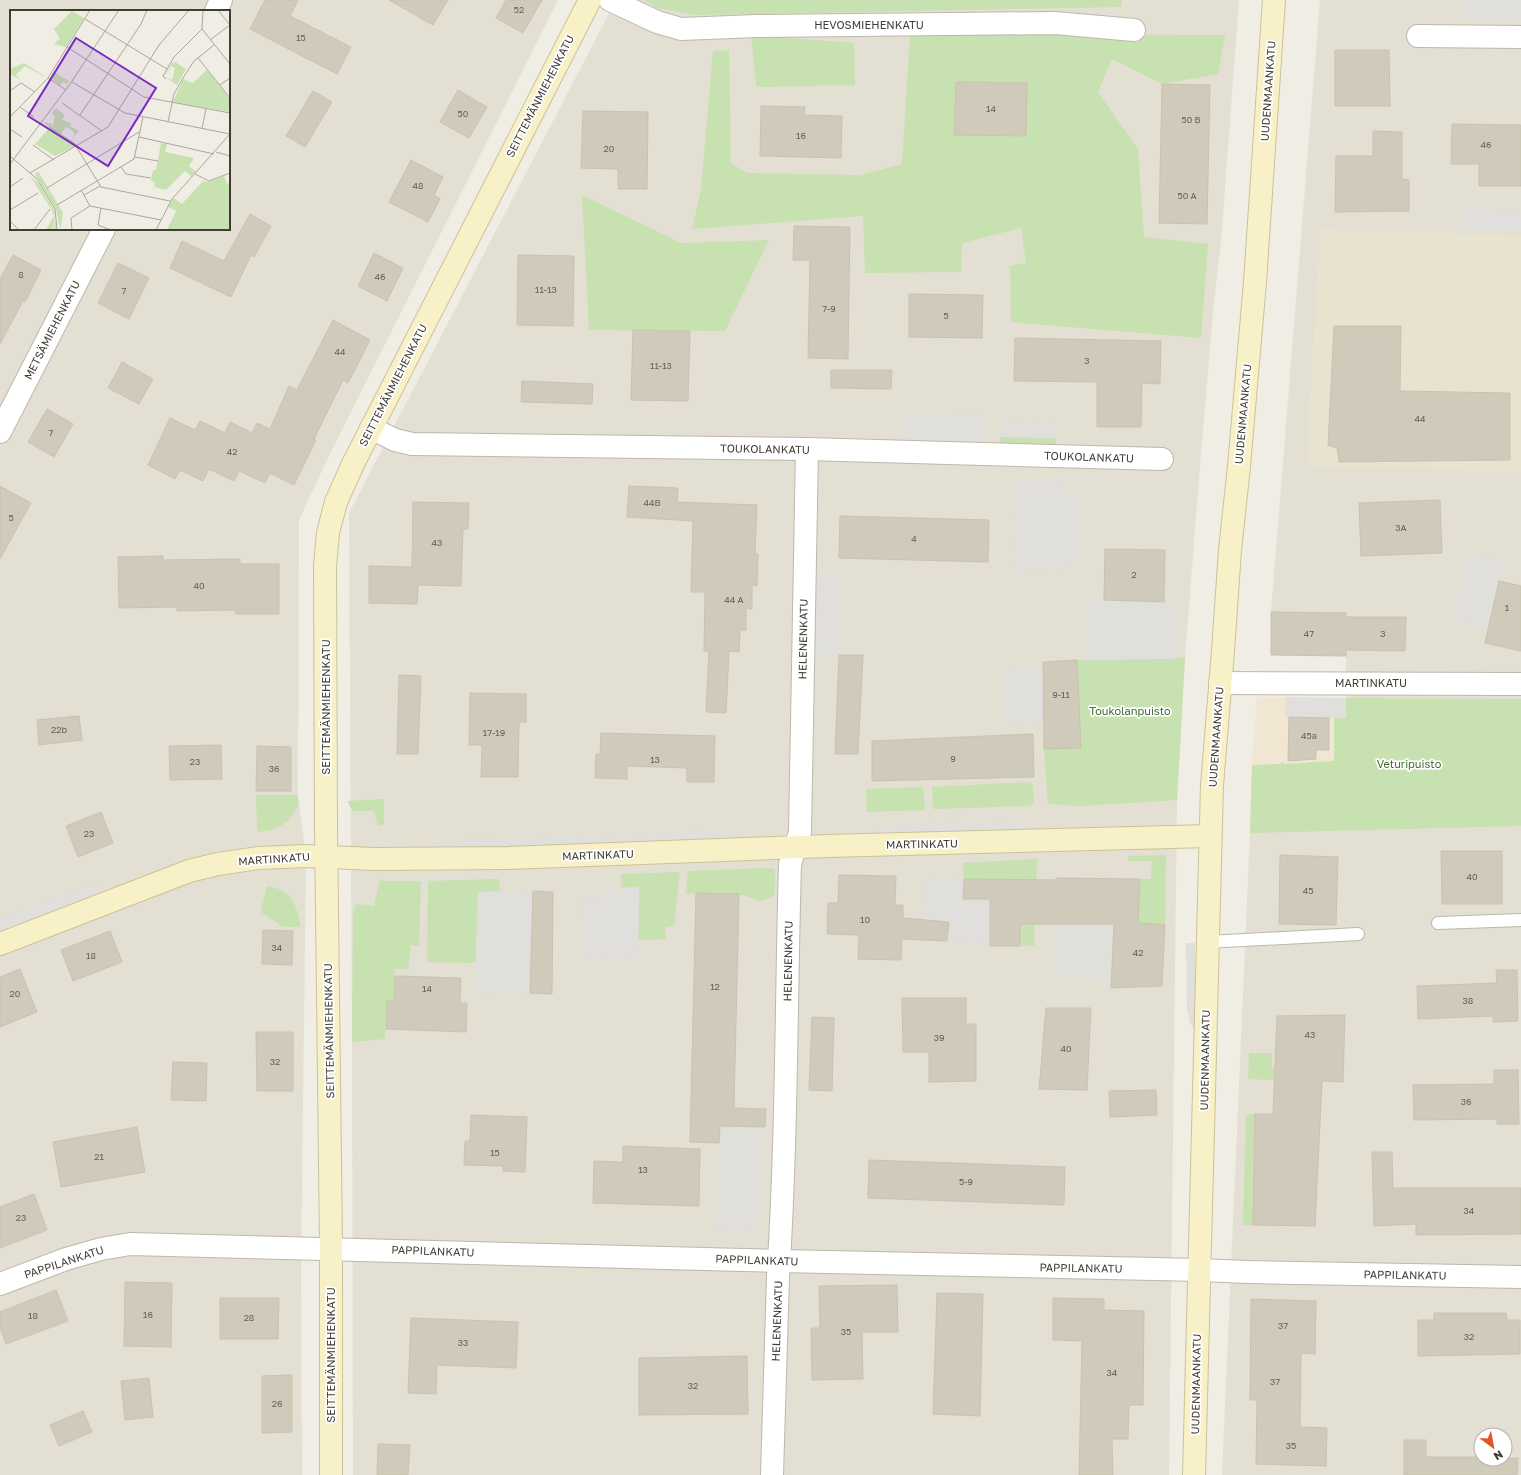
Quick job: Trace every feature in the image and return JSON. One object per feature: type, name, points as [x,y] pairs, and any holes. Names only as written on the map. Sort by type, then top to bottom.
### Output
[{"type":"street","points":[[216,10],[221,0]]},
{"type":"street","name":"SEITTEMÄNMIEHENKATU","points":[[331,1475],[332,1248],[325,566],[328,533],[336,502],[371,428],[590,0]]},
{"type":"street","name":"HEVOSMIEHENKATU","points":[[610,0],[657,22],[681,29],[756,26],[1055,23],[1134,30]]},
{"type":"street","name":"UUDENMAANKATU","points":[[1194,1475],[1212,785],[1230,550],[1255,282],[1274,0]]},
{"type":"street","points":[[1418,36],[1521,37]]},
{"type":"street","name":"METSÄMIEHENKATU","points":[[0,432],[103,230]]},
{"type":"street","name":"TOUKOLANKATU","points":[[371,428],[395,440],[412,444],[807,449],[1162,458]]},
{"type":"street","name":"HELENENKATU","points":[[772,1475],[785,1096],[790,864],[800,832],[807,449]]},
{"type":"street","name":"MARTINKATU","points":[[1220,683],[1521,684]]},
{"type":"street","name":"MARTINKATU","points":[[0,944],[190,871],[218,864],[259,858],[306,856],[374,859],[508,858],[795,847],[1210,836]]},
{"type":"street","name":"PAPPILANKATU","points":[[0,1284],[66,1259],[101,1248],[130,1244],[332,1248],[779,1261],[1521,1277]]},
{"type":"lane","points":[[1438,923],[1521,920]]},
{"type":"lane","points":[[1207,942],[1358,934]]},
{"type":"shaded area","points":[[0,0],[558,0],[327,460],[299,520],[298,795],[306,856],[301,1268],[302,1475],[0,1475]]},
{"type":"shaded area","points":[[616,0],[1239,0],[1221,242],[1213,311],[1185,658],[1177,800],[1169,1475],[353,1475],[349,513]]},
{"type":"shaded area","points":[[1320,0],[1521,0],[1521,1475],[1222,1475],[1252,765],[1344,761],[1346,656],[1271,655],[1271,612]]},
{"type":"shaded area","points":[[1459,0],[1521,0],[1521,20],[1459,19]]},
{"type":"shaded area","points":[[1460,210],[1521,211],[1521,230],[1459,229]]},
{"type":"shaded area","points":[[1321,230],[1521,235],[1521,472],[1308,466],[1309,413]]},
{"type":"shaded area","points":[[902,413],[985,414],[984,444],[902,442]]},
{"type":"shaded area","points":[[1001,420],[1057,422],[1056,438],[1000,437]]},
{"type":"shaded area","points":[[1012,479],[1063,483],[1063,496],[1077,496],[1077,567],[1016,571]]},
{"type":"shaded area","points":[[1478,555],[1504,561],[1488,629],[1454,619],[1463,560]]},
{"type":"shaded area","points":[[818,577],[840,577],[839,655],[816,655]]},
{"type":"shaded area","points":[[1087,599],[1174,601],[1173,659],[1086,660]]},
{"type":"shaded area","points":[[1043,667],[1044,723],[1005,725],[1002,669]]},
{"type":"shaded area","points":[[1257,697],[1346,698],[1344,761],[1252,765]]},
{"type":"shaded area","points":[[1285,697],[1346,698],[1346,718],[1285,717]]},
{"type":"shaded area","points":[[1013,821],[1030,826],[1030,828],[863,834],[891,825]]},
{"type":"shaded area","points":[[715,831],[746,837],[425,848],[462,840]]},
{"type":"shaded area","points":[[923,878],[964,879],[964,899],[1031,900],[1020,926],[990,926],[990,943],[947,942],[949,922],[922,920]]},
{"type":"shaded area","points":[[99,881],[103,891],[2,930],[0,919]]},
{"type":"shaded area","points":[[639,887],[638,957],[585,959],[583,898],[606,897],[607,888]]},
{"type":"shaded area","points":[[533,891],[530,993],[475,992],[478,892]]},
{"type":"shaded area","points":[[1055,924],[1114,924],[1111,982],[1055,975]]},
{"type":"shaded area","points":[[1186,943],[1195,943],[1195,1031],[1190,1023],[1187,1009]]},
{"type":"shaded area","points":[[720,1124],[759,1126],[757,1230],[716,1229]]},
{"type":"green space","points":[[645,0],[1122,0],[1121,7],[696,15],[656,8]]},
{"type":"green space","points":[[910,34],[1225,35],[1218,74],[1162,84],[1112,59],[1098,92],[1138,149],[1144,237],[1208,244],[1201,338],[1011,322],[1010,266],[1026,263],[1021,228],[962,243],[961,272],[865,273],[863,216],[692,229],[701,190],[713,51],[729,50],[731,163],[747,173],[861,175],[902,164]]},
{"type":"green space","points":[[751,35],[854,43],[855,85],[756,87]]},
{"type":"green space","points":[[582,195],[681,243],[769,240],[725,331],[589,330]]},
{"type":"green space","points":[[1000,437],[1056,438],[1056,444],[1000,443]]},
{"type":"green space","name":"Toukolanpuisto","points":[[1185,658],[1177,800],[1080,806],[1048,804],[1044,749],[1081,748],[1077,660]]},
{"type":"green space","name":"Veturipuisto","points":[[1346,698],[1521,699],[1521,826],[1250,833],[1252,765],[1280,764],[1282,762],[1284,764],[1334,761],[1334,718],[1346,718]]},
{"type":"green space","points":[[1030,782],[1033,786],[1034,803],[1029,806],[933,809],[932,787]]},
{"type":"green space","points":[[923,787],[925,810],[867,812],[866,789]]},
{"type":"green space","points":[[256,795],[298,795],[298,806],[289,820],[281,826],[271,830],[259,832],[257,829]]},
{"type":"green space","points":[[384,799],[384,825],[378,826],[374,811],[353,811],[348,801]]},
{"type":"green space","points":[[1166,855],[1165,925],[1138,923],[1140,879],[1151,879],[1152,861],[1128,861],[1128,856]]},
{"type":"green space","points":[[1037,859],[1034,946],[1020,946],[1020,926],[1031,900],[1031,880],[964,879],[963,863]]},
{"type":"green space","points":[[766,868],[775,869],[775,893],[771,898],[761,901],[739,894],[686,894],[688,871]]},
{"type":"green space","points":[[680,872],[674,926],[665,927],[666,939],[638,940],[639,888],[621,888],[621,874]]},
{"type":"green space","points":[[380,879],[385,881],[421,881],[419,946],[411,945],[408,969],[395,969],[394,1001],[387,1001],[385,1039],[352,1042],[353,913],[356,904],[374,906]]},
{"type":"green space","points":[[499,879],[500,891],[478,892],[476,962],[427,962],[428,881]]},
{"type":"green space","points":[[267,886],[287,894],[295,905],[300,927],[283,927],[261,912]]},
{"type":"green space","points":[[1249,1053],[1272,1053],[1272,1067],[1275,1068],[1275,1080],[1248,1079]]},
{"type":"green space","points":[[1255,1114],[1253,1225],[1243,1225],[1246,1115]]},
{"type":"building","points":[[265,0],[298,0],[290,16],[351,47],[337,74],[250,29]]},
{"type":"building","points":[[389,0],[448,0],[433,25]]},
{"type":"building","points":[[506,0],[542,0],[523,33],[496,18]]},
{"type":"building","points":[[1335,50],[1389,50],[1390,106],[1335,106]]},
{"type":"building","points":[[956,82],[1027,83],[1026,136],[954,135]]},
{"type":"building","points":[[1162,84],[1210,85],[1207,224],[1159,223]]},
{"type":"building","points":[[458,90],[487,107],[469,138],[440,122]]},
{"type":"building","points":[[313,91],[332,102],[305,147],[286,136]]},
{"type":"building","points":[[761,106],[805,107],[804,115],[842,116],[841,158],[760,156]]},
{"type":"building","points":[[583,111],[648,112],[647,189],[618,189],[618,169],[581,168]]},
{"type":"building","points":[[1452,124],[1521,125],[1521,186],[1479,186],[1479,164],[1451,164]]},
{"type":"building","points":[[1373,131],[1402,132],[1402,179],[1409,180],[1409,211],[1335,212],[1336,156],[1373,156]]},
{"type":"building","points":[[411,160],[443,177],[434,195],[440,199],[428,222],[389,202]]},
{"type":"building","points":[[250,214],[271,226],[254,257],[251,255],[231,297],[170,268],[182,241],[224,261]]},
{"type":"building","points":[[794,226],[850,227],[848,359],[808,358],[810,260],[793,260]]},
{"type":"building","points":[[374,253],[403,268],[387,301],[358,286]]},
{"type":"building","points":[[13,255],[41,270],[25,302],[23,301],[0,344],[0,279]]},
{"type":"building","points":[[518,255],[574,256],[573,326],[517,325]]},
{"type":"building","points":[[118,263],[149,278],[129,319],[98,303]]},
{"type":"building","points":[[909,294],[983,295],[982,338],[909,337]]},
{"type":"building","points":[[333,320],[370,340],[348,383],[343,380],[314,439],[316,440],[294,485],[270,473],[265,483],[239,471],[234,481],[209,469],[203,481],[180,470],[175,479],[148,465],[170,418],[195,430],[200,421],[225,433],[230,422],[252,433],[257,423],[270,429],[289,386],[297,390]]},
{"type":"building","points":[[1334,326],[1401,326],[1400,391],[1510,393],[1510,460],[1339,462],[1337,448],[1328,445]]},
{"type":"building","points":[[633,330],[690,331],[688,401],[631,400]]},
{"type":"building","points":[[1015,338],[1161,341],[1160,384],[1142,383],[1141,427],[1097,427],[1097,382],[1014,381]]},
{"type":"building","points":[[122,362],[153,379],[139,404],[108,388]]},
{"type":"building","points":[[831,370],[892,370],[891,389],[831,388]]},
{"type":"building","points":[[522,381],[593,384],[592,404],[521,402]]},
{"type":"building","points":[[47,409],[73,424],[54,457],[28,442]]},
{"type":"building","points":[[0,486],[31,503],[0,559]]},
{"type":"building","points":[[629,486],[678,488],[677,502],[757,505],[755,554],[758,554],[757,586],[752,585],[752,609],[746,608],[746,630],[740,630],[739,652],[729,651],[726,713],[706,712],[709,651],[704,651],[705,592],[691,592],[693,521],[627,517]]},
{"type":"building","points":[[1440,500],[1442,553],[1361,556],[1359,503]]},
{"type":"building","points":[[413,502],[469,503],[468,529],[463,529],[461,586],[418,585],[417,604],[369,603],[369,566],[412,567]]},
{"type":"building","points":[[840,516],[989,520],[988,562],[839,558]]},
{"type":"building","points":[[1105,549],[1165,550],[1164,602],[1104,600]]},
{"type":"building","points":[[163,556],[163,560],[240,559],[240,564],[279,564],[279,614],[236,614],[235,610],[177,611],[177,607],[119,608],[118,557]]},
{"type":"building","points":[[1499,581],[1521,586],[1521,651],[1485,643]]},
{"type":"building","points":[[1271,612],[1346,613],[1346,617],[1406,617],[1405,651],[1346,650],[1346,656],[1271,655]]},
{"type":"building","points":[[839,655],[863,655],[858,754],[835,754]]},
{"type":"building","points":[[1077,660],[1081,748],[1044,749],[1043,662]]},
{"type":"building","points":[[399,675],[421,676],[418,754],[397,754]]},
{"type":"building","points":[[470,693],[526,694],[526,722],[519,722],[518,777],[481,777],[482,745],[469,745]]},
{"type":"building","points":[[79,716],[82,740],[39,745],[37,720]]},
{"type":"building","points":[[1289,717],[1329,718],[1329,750],[1316,750],[1316,759],[1288,761]]},
{"type":"building","points":[[601,733],[715,736],[714,782],[687,782],[687,768],[627,766],[627,779],[595,778],[596,754],[600,754]]},
{"type":"building","points":[[1033,734],[1034,777],[872,781],[872,741]]},
{"type":"building","points":[[221,745],[222,779],[170,780],[169,746]]},
{"type":"building","points":[[257,746],[291,747],[291,791],[256,791]]},
{"type":"building","points":[[101,812],[113,843],[78,857],[66,826]]},
{"type":"building","points":[[1441,851],[1502,851],[1502,904],[1442,904]]},
{"type":"building","points":[[1280,855],[1338,857],[1336,925],[1279,924]]},
{"type":"building","points":[[839,875],[896,876],[895,905],[903,905],[903,918],[949,922],[947,941],[902,939],[901,960],[858,959],[859,935],[827,934],[828,903],[838,903]]},
{"type":"building","points":[[1057,878],[1140,879],[1138,923],[1165,925],[1162,986],[1111,988],[1114,924],[1020,924],[1020,946],[990,946],[990,899],[963,899],[964,879],[1057,880]]},
{"type":"building","points":[[533,891],[553,892],[552,994],[530,993]]},
{"type":"building","points":[[696,893],[739,894],[734,1108],[766,1109],[765,1127],[720,1126],[719,1143],[690,1142]]},
{"type":"building","points":[[263,930],[293,931],[292,965],[262,964]]},
{"type":"building","points":[[110,931],[122,962],[73,981],[61,950]]},
{"type":"building","points":[[20,969],[37,1012],[0,1027],[0,977]]},
{"type":"building","points":[[1496,970],[1517,970],[1518,1021],[1493,1022],[1493,1016],[1418,1019],[1417,986],[1497,983]]},
{"type":"building","points":[[395,976],[461,978],[460,1003],[467,1003],[466,1032],[386,1029],[387,1001],[394,1001]]},
{"type":"building","points":[[902,998],[966,998],[966,1024],[976,1024],[976,1081],[929,1082],[929,1052],[903,1052]]},
{"type":"building","points":[[1046,1008],[1091,1008],[1087,1090],[1039,1089]]},
{"type":"building","points":[[1345,1015],[1343,1082],[1322,1081],[1315,1226],[1253,1225],[1255,1114],[1273,1114],[1277,1016]]},
{"type":"building","points":[[812,1017],[834,1018],[832,1091],[809,1090]]},
{"type":"building","points":[[256,1032],[293,1032],[293,1091],[257,1091]]},
{"type":"building","points":[[173,1062],[207,1063],[206,1101],[171,1100]]},
{"type":"building","points":[[1494,1070],[1518,1070],[1519,1124],[1497,1124],[1497,1119],[1414,1120],[1413,1085],[1494,1084]]},
{"type":"building","points":[[1156,1090],[1157,1115],[1110,1117],[1109,1091]]},
{"type":"building","points":[[471,1115],[527,1117],[525,1172],[503,1171],[503,1166],[464,1165],[465,1141],[470,1141]]},
{"type":"building","points":[[137,1127],[145,1172],[61,1187],[53,1142]]},
{"type":"building","points":[[623,1146],[700,1149],[699,1206],[593,1203],[594,1161],[623,1162]]},
{"type":"building","points":[[1372,1152],[1392,1152],[1393,1188],[1521,1188],[1521,1234],[1416,1235],[1416,1224],[1374,1226]]},
{"type":"building","points":[[869,1160],[1065,1167],[1064,1205],[868,1198]]},
{"type":"building","points":[[34,1194],[47,1230],[0,1248],[0,1207]]},
{"type":"building","points":[[125,1282],[172,1283],[171,1347],[124,1346]]},
{"type":"building","points":[[897,1285],[898,1332],[862,1332],[863,1379],[812,1380],[811,1328],[820,1328],[819,1286]]},
{"type":"building","points":[[56,1290],[68,1321],[6,1344],[0,1327],[0,1312]]},
{"type":"building","points":[[937,1293],[983,1294],[980,1416],[933,1414]]},
{"type":"building","points":[[220,1298],[279,1298],[278,1339],[220,1339]]},
{"type":"building","points":[[1053,1298],[1104,1299],[1104,1310],[1144,1311],[1143,1405],[1129,1405],[1128,1439],[1112,1439],[1113,1475],[1079,1475],[1082,1341],[1053,1340]]},
{"type":"building","points":[[1251,1299],[1316,1301],[1315,1354],[1301,1353],[1300,1427],[1327,1428],[1326,1466],[1256,1464],[1257,1400],[1250,1400]]},
{"type":"building","points":[[1434,1313],[1506,1313],[1507,1320],[1520,1320],[1520,1354],[1418,1356],[1418,1320],[1434,1320]]},
{"type":"building","points":[[411,1318],[518,1322],[516,1368],[437,1365],[436,1394],[408,1393]]},
{"type":"building","points":[[747,1356],[748,1414],[639,1415],[639,1358]]},
{"type":"building","points":[[292,1375],[292,1432],[262,1433],[262,1376]]},
{"type":"building","points":[[149,1378],[153,1417],[125,1420],[121,1381]]},
{"type":"building","points":[[83,1411],[92,1432],[59,1446],[50,1425]]},
{"type":"building","points":[[1404,1440],[1426,1440],[1426,1457],[1473,1457],[1473,1467],[1513,1467],[1513,1458],[1518,1458],[1517,1475],[1404,1475]]},
{"type":"building","points":[[378,1444],[410,1445],[408,1475],[377,1475]]}]
